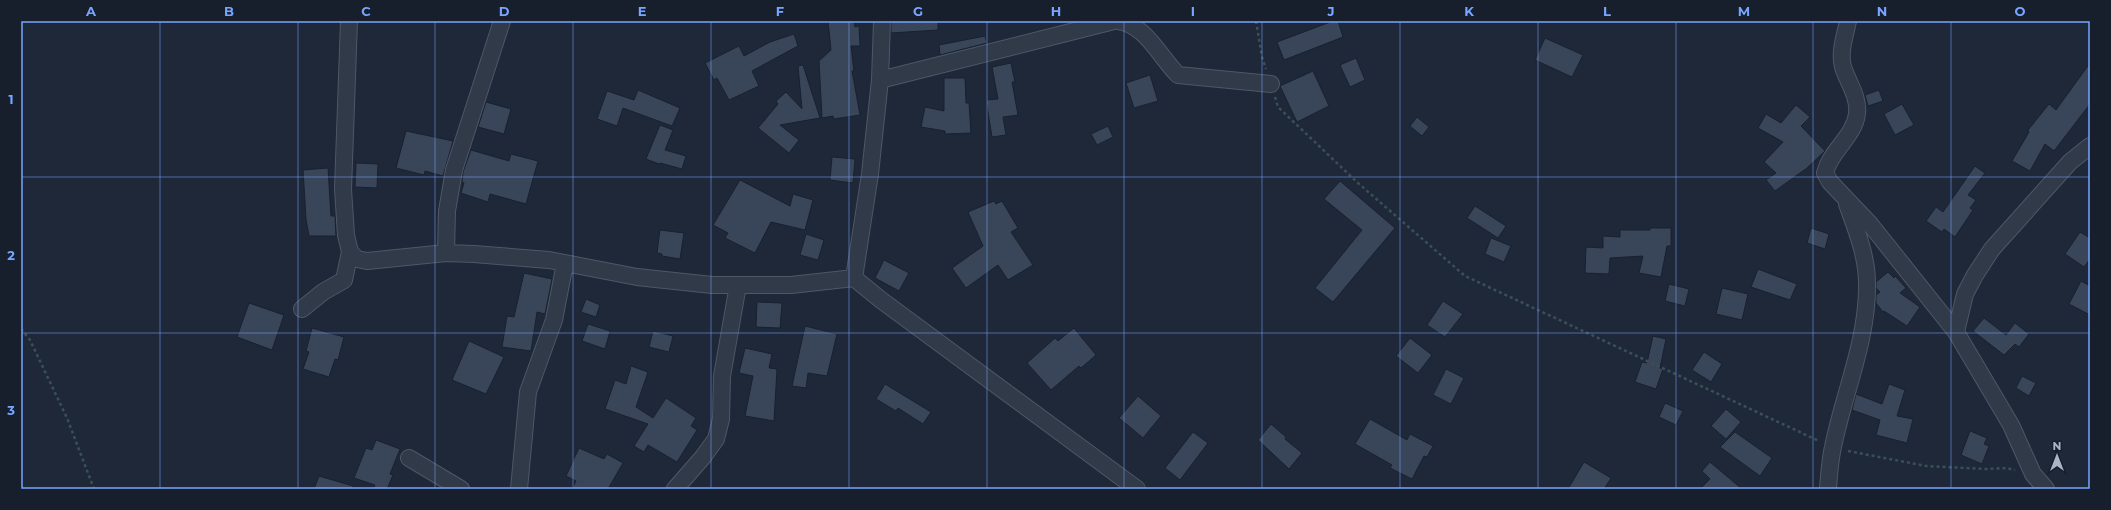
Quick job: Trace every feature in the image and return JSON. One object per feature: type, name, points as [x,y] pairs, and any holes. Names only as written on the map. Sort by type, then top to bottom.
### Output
[{"type":"street","points":[[302,309],[323,292],[344,280],[350,252],[346,235],[343,189],[349,21]]},
{"type":"street","points":[[446,253],[447,211],[454,170],[502,21]]},
{"type":"street","points":[[854,278],[870,174],[880,80],[882,21]]},
{"type":"street","points":[[880,80],[1077,25],[1114,21]]},
{"type":"street","points":[[1118,21],[1127,22],[1139,30],[1178,75],[1271,84]]},
{"type":"street","points":[[1848,21],[1842,54],[1843,67],[1857,101],[1857,114],[1854,125],[1826,164],[1825,173],[1830,182],[1870,224],[1956,332],[2011,425],[2033,474],[2046,489]]},
{"type":"street","points":[[1956,332],[1965,294],[1974,275],[1992,249],[2070,162],[2090,146]]},
{"type":"street","points":[[1828,489],[1832,447],[1860,346],[1867,282],[1862,248],[1846,198]]},
{"type":"street","points":[[350,252],[357,259],[368,261],[446,253],[549,260],[637,276],[712,285],[791,285],[854,278],[881,300],[1137,489]]},
{"type":"street","points":[[518,488],[528,392],[554,320],[565,263]]},
{"type":"street","points":[[676,489],[703,457],[716,438],[721,419],[722,376],[738,285]]},
{"type":"street","points":[[410,458],[461,489]]},
{"type":"path","points":[[1256,21],[1262,57],[1278,107],[1358,183],[1465,276],[1832,447],[1926,466],[1986,469],[2006,468],[2033,474]]},
{"type":"path","points":[[21,329],[30,340],[66,418],[94,489]]},
{"type":"building","points":[[828,21],[854,21],[855,27],[859,26],[860,46],[851,46],[854,71],[852,71],[860,115],[834,119],[833,116],[822,118],[819,61],[831,50]]},
{"type":"building","points":[[891,21],[938,21],[938,30],[891,33]]},
{"type":"building","points":[[1333,21],[1338,21],[1343,37],[1284,60],[1277,42]]},
{"type":"building","points":[[794,34],[798,46],[752,71],[759,86],[729,100],[717,78],[714,80],[705,63],[739,46],[744,56],[770,42]]},
{"type":"building","points":[[985,36],[987,43],[940,55],[939,45]]},
{"type":"building","points":[[1545,38],[1583,55],[1572,77],[1535,60]]},
{"type":"building","points":[[1356,58],[1365,80],[1350,87],[1340,65]]},
{"type":"building","points":[[1011,63],[1015,82],[1012,82],[1018,115],[1003,117],[1006,135],[992,137],[986,100],[998,99],[992,67]]},
{"type":"building","points":[[2090,63],[2090,104],[2054,151],[2045,144],[2030,171],[2012,161],[2029,132],[2028,130],[2049,104],[2056,110]]},
{"type":"building","points":[[803,65],[820,118],[780,125],[799,140],[789,153],[758,128],[778,104],[776,101],[786,92],[802,109],[798,66]]},
{"type":"building","points":[[1313,71],[1329,106],[1297,122],[1280,86]]},
{"type":"building","points":[[1150,75],[1158,101],[1134,108],[1126,83]]},
{"type":"building","points":[[944,78],[965,78],[966,103],[969,103],[971,133],[945,134],[945,131],[921,127],[925,107],[944,111]]},
{"type":"building","points":[[638,90],[680,108],[672,126],[623,108],[617,126],[597,119],[607,91],[634,100]]},
{"type":"building","points":[[1879,90],[1883,101],[1868,106],[1865,95]]},
{"type":"building","points":[[486,102],[511,109],[504,134],[478,127]]},
{"type":"building","points":[[1902,104],[1914,125],[1895,135],[1884,114]]},
{"type":"building","points":[[1796,105],[1810,117],[1801,126],[1825,151],[1807,168],[1775,191],[1766,180],[1776,173],[1764,162],[1783,142],[1758,128],[1766,114],[1781,123]]},
{"type":"building","points":[[1417,117],[1429,127],[1422,136],[1410,126]]},
{"type":"building","points":[[660,125],[673,130],[665,150],[686,156],[682,169],[659,164],[646,159]]},
{"type":"building","points":[[1108,126],[1113,137],[1097,145],[1091,134]]},
{"type":"building","points":[[406,131],[453,141],[443,176],[425,171],[424,175],[396,168]]},
{"type":"building","points":[[471,150],[509,161],[511,154],[538,161],[526,204],[490,194],[488,202],[461,193],[464,183],[462,182],[463,172]]},
{"type":"building","points":[[832,157],[855,159],[853,183],[830,180]]},
{"type":"building","points":[[356,163],[378,164],[377,188],[355,187]]},
{"type":"building","points":[[1975,166],[1985,173],[1968,195],[1976,200],[1970,208],[1973,210],[1955,237],[1944,229],[1942,232],[1926,221],[1936,207],[1943,212]]},
{"type":"building","points":[[328,168],[331,216],[335,216],[336,236],[309,236],[306,219],[303,170]]},
{"type":"building","points":[[740,180],[790,206],[793,194],[813,200],[805,230],[771,222],[755,253],[725,238],[728,233],[713,225]]},
{"type":"building","points":[[1340,181],[1395,228],[1333,302],[1315,288],[1362,230],[1324,199]]},
{"type":"building","points":[[994,201],[996,204],[1002,201],[1018,228],[1011,232],[1033,265],[1008,280],[998,265],[966,288],[952,268],[983,246],[968,212]]},
{"type":"building","points":[[1475,206],[1506,226],[1498,238],[1467,218]]},
{"type":"building","points":[[1650,228],[1671,228],[1671,246],[1667,246],[1661,277],[1639,273],[1643,256],[1610,258],[1609,274],[1585,273],[1586,247],[1603,248],[1603,236],[1620,237],[1620,230],[1650,230]]},
{"type":"building","points":[[1811,228],[1829,234],[1825,249],[1807,243]]},
{"type":"building","points":[[660,230],[684,233],[680,259],[662,256],[662,254],[657,253]]},
{"type":"building","points":[[2080,232],[2090,238],[2090,259],[2084,267],[2065,254]]},
{"type":"building","points":[[806,234],[824,240],[818,260],[800,255]]},
{"type":"building","points":[[1491,238],[1511,246],[1504,262],[1485,254]]},
{"type":"building","points":[[884,260],[909,273],[899,291],[875,278]]},
{"type":"building","points":[[1758,269],[1797,284],[1790,300],[1751,287]]},
{"type":"building","points":[[1888,272],[1894,278],[1895,276],[1906,288],[1900,293],[1920,307],[1907,326],[1884,311],[1883,312],[1876,303],[1876,295],[1880,292],[1876,288],[1876,282]]},
{"type":"building","points":[[524,273],[552,279],[545,314],[537,312],[531,351],[502,347],[507,316],[514,317]]},
{"type":"building","points":[[2081,281],[2090,286],[2090,315],[2069,304]]},
{"type":"building","points":[[1669,284],[1689,289],[1685,306],[1665,301]]},
{"type":"building","points":[[1722,288],[1748,294],[1742,320],[1716,314]]},
{"type":"building","points":[[586,299],[600,305],[596,317],[581,312]]},
{"type":"building","points":[[1443,301],[1463,314],[1445,337],[1427,325]]},
{"type":"building","points":[[757,302],[782,303],[780,328],[756,327]]},
{"type":"building","points":[[249,303],[284,315],[272,350],[237,337]]},
{"type":"building","points":[[1984,318],[2006,335],[2015,323],[2029,334],[2019,347],[2015,344],[2004,355],[1973,331]]},
{"type":"building","points":[[588,324],[610,331],[605,349],[582,341]]},
{"type":"building","points":[[805,326],[837,334],[827,376],[808,373],[806,388],[792,386]]},
{"type":"building","points":[[312,328],[344,337],[338,360],[335,359],[329,377],[303,369],[309,352],[306,351]]},
{"type":"building","points":[[1074,328],[1096,355],[1081,368],[1079,366],[1051,390],[1027,363],[1055,338],[1058,341]]},
{"type":"building","points":[[653,331],[673,336],[669,352],[649,347]]},
{"type":"building","points":[[1653,336],[1666,339],[1660,368],[1663,369],[1656,389],[1635,382],[1642,362],[1647,363]]},
{"type":"building","points":[[1410,338],[1432,355],[1418,373],[1396,356]]},
{"type":"building","points":[[469,341],[504,357],[486,394],[452,380]]},
{"type":"building","points":[[745,348],[772,354],[769,368],[777,369],[774,421],[745,416],[753,376],[739,373]]},
{"type":"building","points":[[1704,352],[1722,364],[1711,382],[1692,370]]},
{"type":"building","points":[[631,366],[648,372],[636,407],[653,418],[666,398],[696,418],[691,426],[697,430],[677,462],[648,445],[644,452],[634,446],[648,424],[605,409],[615,380],[626,384]]},
{"type":"building","points":[[1446,369],[1464,378],[1451,404],[1433,395]]},
{"type":"building","points":[[2022,376],[2036,383],[2029,396],[2016,388]]},
{"type":"building","points":[[885,384],[931,412],[923,424],[898,408],[896,411],[876,399]]},
{"type":"building","points":[[1889,384],[1905,390],[1897,416],[1913,419],[1907,443],[1876,435],[1880,420],[1852,410],[1856,394],[1882,404]]},
{"type":"building","points":[[1138,396],[1161,416],[1143,438],[1119,418]]},
{"type":"building","points":[[1665,403],[1683,411],[1676,425],[1659,417]]},
{"type":"building","points":[[1726,409],[1741,422],[1726,439],[1711,426]]},
{"type":"building","points":[[1370,419],[1407,440],[1410,434],[1433,446],[1427,457],[1424,456],[1412,479],[1390,468],[1392,465],[1355,444]]},
{"type":"building","points":[[1271,424],[1286,437],[1285,439],[1302,453],[1289,469],[1258,440]]},
{"type":"building","points":[[1970,431],[1987,438],[1984,444],[1989,446],[1982,464],[1961,455]]},
{"type":"building","points":[[1193,432],[1208,443],[1180,480],[1165,468]]},
{"type":"building","points":[[1735,432],[1772,458],[1760,476],[1720,447]]},
{"type":"building","points":[[376,440],[400,449],[390,474],[393,475],[387,489],[373,489],[375,485],[354,478],[366,448],[372,450]]},
{"type":"building","points":[[579,448],[604,459],[607,454],[623,463],[608,489],[572,489],[576,481],[566,476]]},
{"type":"building","points":[[1584,462],[1611,478],[1604,489],[1568,489]]},
{"type":"building","points":[[1710,462],[1742,489],[1700,489],[1710,479],[1702,471]]},
{"type":"building","points":[[319,476],[353,486],[353,489],[314,489]]}]
